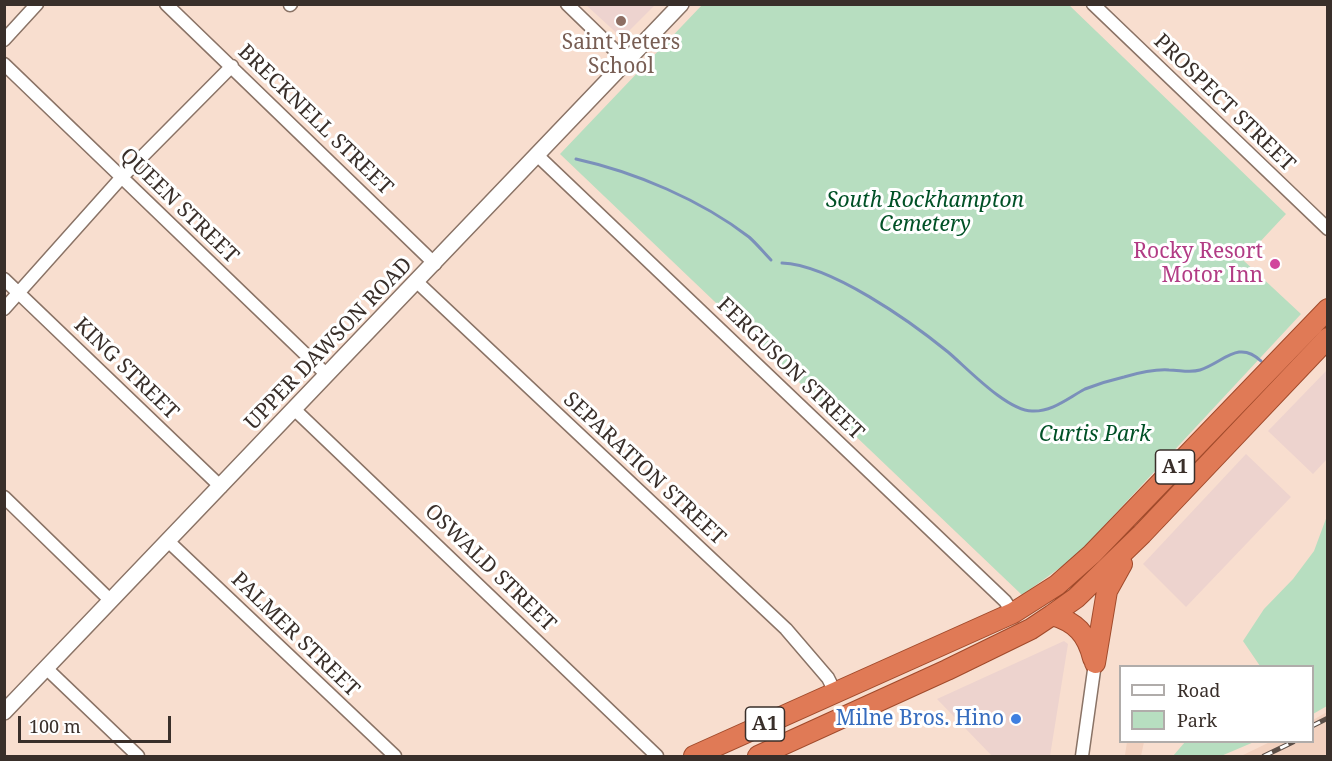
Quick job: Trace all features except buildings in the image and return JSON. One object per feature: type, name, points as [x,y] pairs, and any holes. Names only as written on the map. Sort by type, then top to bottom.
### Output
[{"type":"highway","name":"A1","points":[[694,756],[1013,613],[1057,585],[1092,554],[1328,309]]},
{"type":"highway","name":"A1","points":[[758,756],[1031,629],[1052,615],[1093,582],[1142,534],[1328,338]]},
{"type":"highway","points":[[1095,663],[1107,591],[1142,534]]},
{"type":"highway","points":[[1052,615],[1068,621],[1083,632],[1088,639],[1095,663]]},
{"type":"street","points":[[4,40],[37,4]]},
{"type":"street","name":"BRECKNELL STREET","points":[[166,4],[435,264]]},
{"type":"street","points":[[567,4],[627,62]]},
{"type":"street","name":"UPPER DAWSON ROAD","points":[[4,712],[435,264],[681,4]]},
{"type":"street","name":"PROSPECT STREET","points":[[1093,4],[1328,229]]},
{"type":"street","name":"QUEEN STREET","points":[[4,64],[327,375]]},
{"type":"street","points":[[4,309],[121,178],[232,66]]},
{"type":"street","name":"FERGUSON STREET","points":[[538,156],[1005,601],[1013,613]]},
{"type":"street","name":"KING STREET","points":[[4,279],[221,487]]},
{"type":"street","name":"SEPARATION STREET","points":[[417,282],[786,629],[828,678],[835,692]]},
{"type":"street","name":"OSWALD STREET","points":[[294,409],[657,756]]},
{"type":"street","points":[[4,497],[111,601]]},
{"type":"street","name":"PALMER STREET","points":[[168,541],[395,756]]},
{"type":"street","points":[[1082,756],[1095,663]]},
{"type":"street","points":[[46,668],[138,756]]},
{"type":"shaded area","name":"Saint Peters School","points":[[586,5],[655,5],[622,38]]},
{"type":"shaded area","points":[[1327,370],[1327,459],[1313,474],[1268,431]]},
{"type":"shaded area","points":[[1246,454],[1291,497],[1186,607],[1143,564]]},
{"type":"shaded area","points":[[1064,641],[1068,644],[1050,756],[992,756],[937,699]]},
{"type":"shaded area","points":[[1327,712],[1327,756],[1241,756],[1268,743],[1314,743],[1314,719]]},
{"type":"shaded area","points":[[1127,743],[1144,743],[1141,756],[1125,755]]},
{"type":"green space","name":"South Rockhampton Cemetery","points":[[702,5],[1069,5],[1286,214],[1243,260],[1301,314],[1075,557],[1022,595],[560,154]]},
{"type":"green space","points":[[1327,516],[1327,706],[1314,713],[1314,665],[1259,665],[1243,641],[1264,609],[1293,579],[1314,551]]},
{"type":"green space","points":[[1184,743],[1252,743],[1221,756],[1173,756]]},
{"type":"waterway","points":[[576,159],[621,171],[689,199],[749,237],[771,260]]},
{"type":"waterway","points":[[782,263],[802,266],[823,273],[869,297],[932,339],[999,397],[1022,409],[1032,411],[1046,409],[1060,404],[1085,389],[1140,373],[1158,370],[1200,370],[1238,352],[1253,355],[1261,361]]},
{"type":"railway","points":[[1314,725],[1328,718]]},
{"type":"railway","points":[[1264,756],[1291,743]]},
{"type":"place","name":"Saint Peters School","points":[[621,21]]},
{"type":"place","name":"Rocky Resort Motor Inn","points":[[1275,264]]},
{"type":"place","name":"Milne Bros. Hino","points":[[1016,719]]},
{"type":"park label","name":"Curtis Park","points":[[1095,435]]}]
